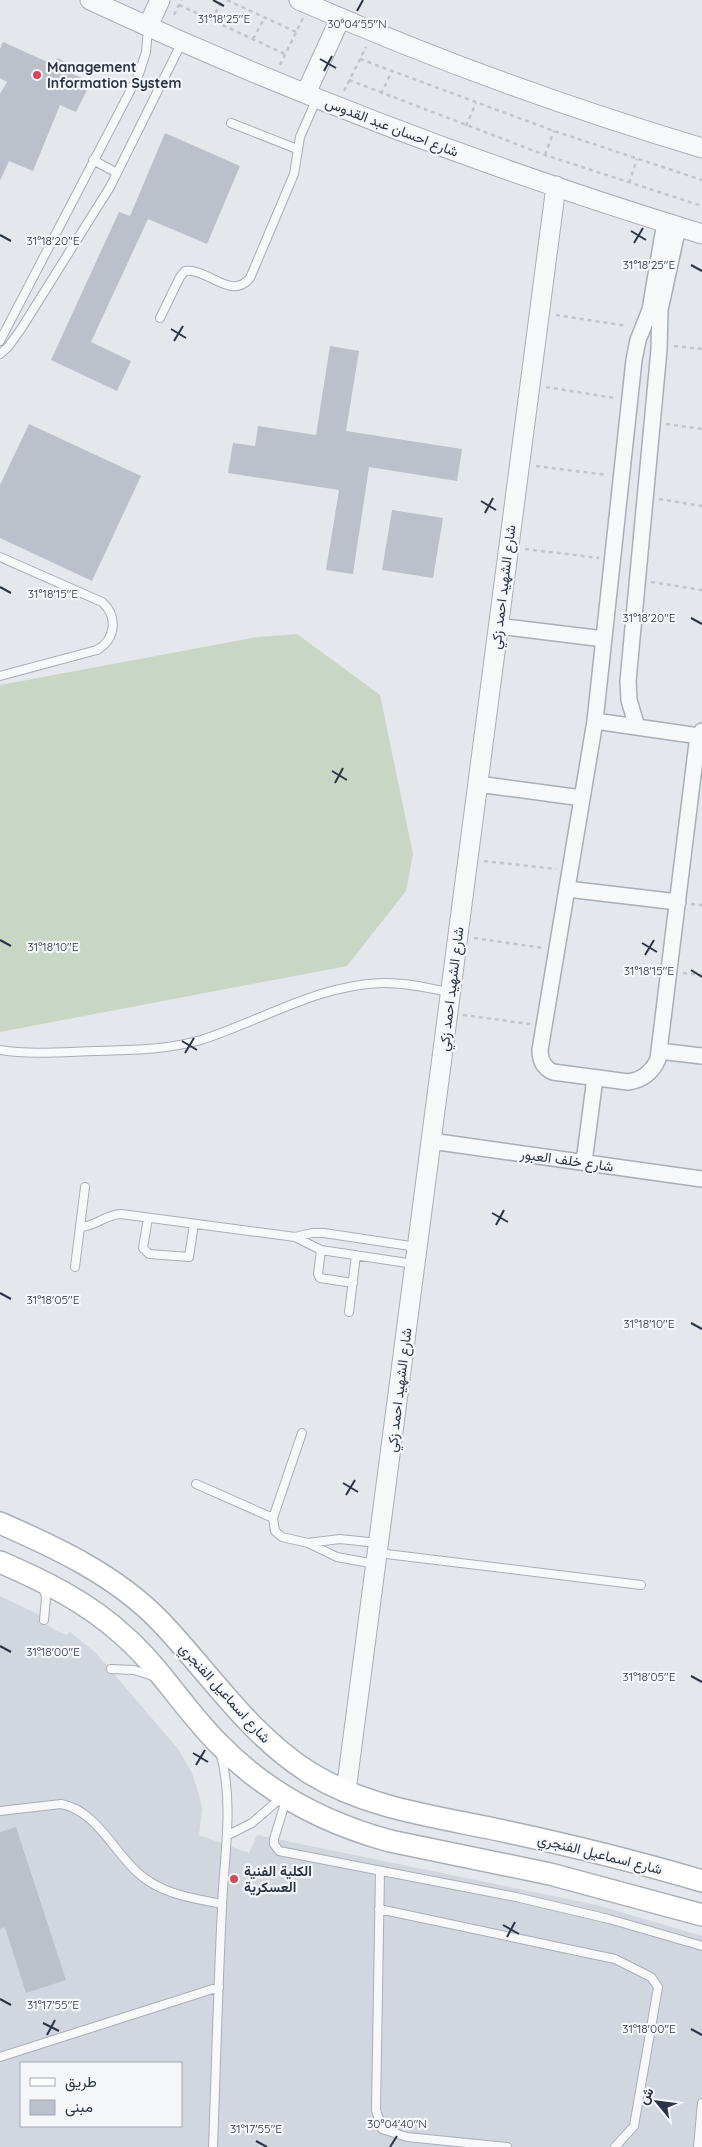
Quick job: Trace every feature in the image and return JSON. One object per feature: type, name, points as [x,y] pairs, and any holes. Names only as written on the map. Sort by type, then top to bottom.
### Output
[{"type":"main road","name":"شارع اسماعيل الفنجري","points":[[0,1523],[62,1551],[120,1587],[159,1620],[263,1737],[302,1767],[346,1792],[402,1810],[549,1841],[702,1881]]},
{"type":"main road","points":[[0,1562],[41,1580],[73,1598],[112,1624],[135,1645],[218,1743],[257,1777],[285,1797],[321,1817],[366,1834],[550,1874],[702,1915]]},
{"type":"street","name":"شارع احسان عبد القدوس","points":[[90,0],[182,42],[337,106],[556,186],[702,234]]},
{"type":"street","points":[[148,26],[160,0]]},
{"type":"street","points":[[304,2],[340,19],[530,92],[702,148]]},
{"type":"street","points":[[311,96],[340,19]]},
{"type":"street","name":"شارع الشهيد احمد زكي","points":[[346,1792],[448,1013],[449,992],[556,186]]},
{"type":"street","points":[[595,721],[701,733],[695,815],[678,902],[659,1052],[654,1067],[643,1078],[628,1082],[559,1074],[548,1070],[540,1056],[595,721],[635,353],[650,310],[672,224]]},
{"type":"street","points":[[637,727],[628,700],[628,681],[660,344],[660,310],[672,224]]},
{"type":"street","points":[[498,626],[604,639]]},
{"type":"street","points":[[478,784],[582,798]]},
{"type":"street","points":[[567,889],[678,902]]},
{"type":"street","points":[[659,1052],[702,1056]]},
{"type":"street","points":[[584,1162],[596,1078]]},
{"type":"street","name":"شارع خلف العبور","points":[[431,1141],[702,1179]]},
{"type":"lane","points":[[0,341],[143,63],[148,41],[148,26]]},
{"type":"lane","points":[[0,354],[8,347],[21,329],[117,174],[182,42]]},
{"type":"lane","points":[[160,318],[180,277],[186,271],[193,271],[233,287],[242,285],[250,278],[294,174],[300,137],[311,96]]},
{"type":"lane","points":[[231,123],[298,149]]},
{"type":"lane","points":[[94,160],[117,174]]},
{"type":"lane","points":[[0,557],[102,602],[111,613],[114,627],[108,641],[97,650],[0,676]]},
{"type":"lane","points":[[0,1050],[50,1053],[161,1048],[200,1040],[320,995],[365,984],[412,985],[449,992]]},
{"type":"lane","points":[[75,1267],[84,1187]]},
{"type":"lane","points":[[80,1227],[94,1225],[116,1214],[295,1237],[321,1250],[356,1255],[416,1255]]},
{"type":"lane","points":[[148,1218],[143,1248],[149,1254],[189,1257],[194,1224]]},
{"type":"lane","points":[[295,1237],[312,1233],[324,1233],[416,1255]]},
{"type":"lane","points":[[321,1250],[318,1274],[320,1278],[353,1282]]},
{"type":"lane","points":[[349,1312],[356,1255]]},
{"type":"lane","points":[[302,1433],[273,1518],[273,1527],[278,1534],[286,1538],[308,1543],[337,1557],[377,1553],[642,1586]]},
{"type":"lane","points":[[196,1484],[273,1518]]},
{"type":"lane","points":[[308,1543],[340,1539],[377,1553]]},
{"type":"lane","points":[[41,1580],[46,1598],[44,1620]]},
{"type":"lane","points":[[111,1669],[134,1670],[150,1674],[164,1681]]},
{"type":"lane","points":[[213,2147],[222,1904],[228,1835],[229,1795],[218,1743]]},
{"type":"lane","points":[[228,1835],[240,1830],[263,1815],[285,1797]]},
{"type":"lane","points":[[285,1797],[274,1840],[274,1844],[279,1851],[525,1899],[609,1919],[702,1946]]},
{"type":"lane","points":[[0,1811],[61,1804],[70,1806],[85,1815],[137,1872],[151,1883],[176,1894],[222,1904]]},
{"type":"lane","points":[[380,1872],[376,2110],[382,2129],[407,2137],[507,2147]]},
{"type":"lane","points":[[379,1909],[615,1959],[651,1977],[658,1987],[634,2126],[615,2147]]},
{"type":"lane","points":[[0,2057],[219,1987]]},
{"type":"lane","points":[[698,2147],[702,2103]]},
{"type":"path","points":[[212,20],[222,0]]},
{"type":"path","points":[[227,0],[296,32]]},
{"type":"path","points":[[272,79],[296,32],[304,2]]},
{"type":"path","points":[[179,5],[285,54]]},
{"type":"path","points":[[253,40],[265,17]]},
{"type":"path","points":[[337,106],[373,32]]},
{"type":"path","points":[[360,59],[554,131],[702,180]]},
{"type":"path","points":[[381,94],[392,71]]},
{"type":"path","points":[[349,80],[381,94],[545,155],[702,206]]},
{"type":"path","points":[[466,126],[476,103]]},
{"type":"path","points":[[545,155],[554,131]]},
{"type":"path","points":[[629,183],[637,159]]},
{"type":"path","points":[[539,313],[644,328]]},
{"type":"path","points":[[660,344],[702,349]]},
{"type":"path","points":[[530,384],[630,401]]},
{"type":"path","points":[[652,422],[702,429]]},
{"type":"path","points":[[519,464],[621,477]]},
{"type":"path","points":[[645,496],[702,506]]},
{"type":"path","points":[[509,547],[612,559]]},
{"type":"path","points":[[637,580],[702,590]]},
{"type":"path","points":[[468,859],[570,871]]},
{"type":"path","points":[[458,935],[556,950]]},
{"type":"path","points":[[669,971],[702,975]]},
{"type":"path","points":[[448,1013],[544,1026]]},
{"type":"shaded area","name":"الكلية الفنية العسكرية","points":[[0,1596],[40,1615],[38,1619],[57,1631],[67,1635],[69,1631],[96,1653],[178,1749],[192,1773],[200,1798],[202,1810],[199,1835],[249,1853],[257,1835],[597,1905],[702,1936],[702,2147],[0,2147]]},
{"type":"green space","points":[[297,634],[380,695],[413,854],[406,891],[347,966],[0,1032],[0,685],[258,637]]},
{"type":"building","points":[[3,42],[54,65],[58,58],[69,64],[66,71],[91,82],[76,112],[60,105],[33,171],[9,161],[0,181],[0,94],[7,82],[0,78],[0,49]]},
{"type":"building","points":[[165,133],[240,166],[207,244],[148,219],[91,342],[131,361],[117,391],[51,360],[119,212],[130,216]]},
{"type":"building","points":[[330,346],[359,351],[346,431],[462,449],[457,481],[369,467],[353,574],[326,570],[339,490],[228,473],[233,443],[255,446],[258,426],[316,435]]},
{"type":"building","points":[[29,424],[141,476],[92,581],[0,538],[0,485]]},
{"type":"building","points":[[392,510],[443,518],[433,578],[382,570]]},
{"type":"building","points":[[16,1827],[66,1980],[26,1993],[5,1927],[0,1929],[0,1832]]},
{"type":"place","name":"Management Information System","points":[[37,75]]},
{"type":"place","name":"الكلية الفنية العسكرية","points":[[234,1879]]}]
